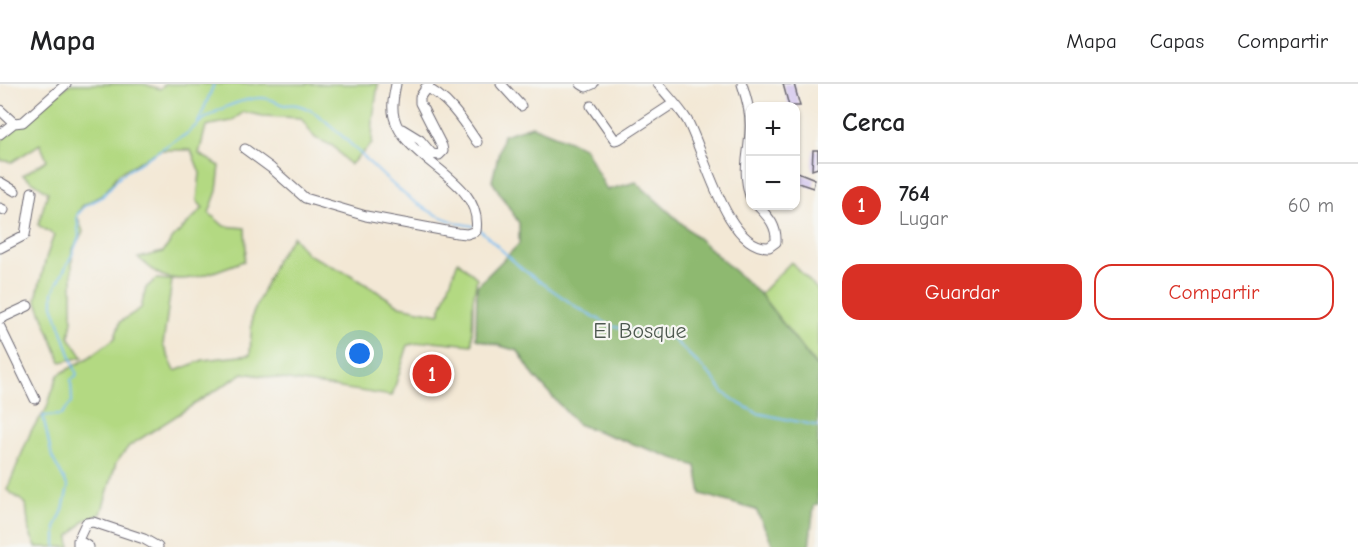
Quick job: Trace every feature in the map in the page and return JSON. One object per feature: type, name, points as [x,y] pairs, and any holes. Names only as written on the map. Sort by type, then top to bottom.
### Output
[{"type":"street","points":[[0,134],[14,123],[23,122],[66,84]]},
{"type":"street","points":[[244,149],[271,168],[305,198],[366,216],[457,233],[467,234],[476,231],[477,219],[464,192],[452,178],[410,146],[398,126],[393,107],[396,84]]},
{"type":"street","points":[[501,84],[521,106]]},
{"type":"street","points":[[581,84],[586,87],[593,84]]},
{"type":"street","points":[[658,84],[686,119],[718,197],[734,224],[741,234],[753,243],[765,247],[773,245],[776,238],[772,222],[762,210]]},
{"type":"street","points":[[742,84],[749,105],[750,130],[747,156]]},
{"type":"street","points":[[398,126],[420,140],[432,154],[439,155],[443,151],[421,108],[420,97],[427,86],[462,119],[477,142]]},
{"type":"street","points":[[591,106],[615,140],[674,103]]},
{"type":"street","points":[[0,110],[14,123]]},
{"type":"street","points":[[0,182],[15,190]]},
{"type":"street","points":[[0,248],[25,235],[32,192]]},
{"type":"street","points":[[0,319],[28,306]]},
{"type":"street","points":[[0,327],[34,399]]},
{"type":"street","points":[[89,547],[78,543],[86,523],[93,522],[158,547]]},
{"type":"green space","points":[[70,84],[144,84],[160,89],[165,84],[378,84],[372,144],[350,165],[333,146],[315,138],[301,118],[263,116],[244,112],[231,121],[206,126],[199,154],[220,166],[217,191],[209,213],[224,226],[245,228],[246,250],[244,261],[212,273],[190,278],[167,277],[157,273],[138,258],[163,252],[173,238],[203,208],[197,201],[200,173],[191,150],[160,150],[119,173],[104,194],[82,206],[77,215],[83,232],[72,251],[72,321],[69,337],[83,357],[61,362],[36,299],[54,235],[38,225],[48,192],[23,175],[47,160],[40,144],[12,162],[0,160],[1,141],[15,125]]},
{"type":"green space","name":"El Bosque","points":[[532,126],[584,147],[607,190],[636,182],[760,294],[818,369],[818,504],[814,506],[809,547],[774,547],[756,510],[701,494],[696,466],[577,424],[534,376],[518,351],[476,339],[477,286],[519,244],[519,223],[492,181],[503,135]]},
{"type":"green space","points":[[293,236],[307,254],[351,275],[400,306],[439,314],[458,261],[477,278],[473,300],[472,345],[432,341],[408,345],[392,396],[243,373],[129,446],[116,463],[101,514],[85,520],[69,537],[70,547],[36,547],[29,531],[26,504],[7,490],[31,431],[46,410],[58,375],[88,358],[115,338],[120,322],[141,308],[146,288],[156,279],[172,280],[163,345],[175,371],[203,360],[250,355],[252,316],[276,260]]},
{"type":"green space","points":[[791,262],[818,290],[818,368],[760,294]]},
{"type":"building","points":[[783,84],[794,84],[799,102],[788,102]]},
{"type":"building","points":[[813,150],[818,150],[818,168],[812,170]]},
{"type":"building","points":[[800,173],[815,179],[813,188],[800,184]]},
{"type":"waterway","points":[[198,123],[214,84]]},
{"type":"waterway","points":[[56,547],[56,526],[63,510],[68,487],[52,457],[43,416],[61,415],[72,402],[71,380],[77,375],[53,305],[53,292],[79,237],[77,215],[85,206],[102,197],[121,175],[183,136],[205,118],[245,100],[265,98],[284,105],[297,105],[315,113],[384,177],[416,203],[453,221],[473,226]]},
{"type":"waterway","points":[[478,228],[522,269],[578,308],[611,326],[638,332],[655,332],[673,339],[713,378],[723,392],[740,404],[757,413],[818,426]]},
{"type":"place","name":"764","points":[[432,374]]}]
